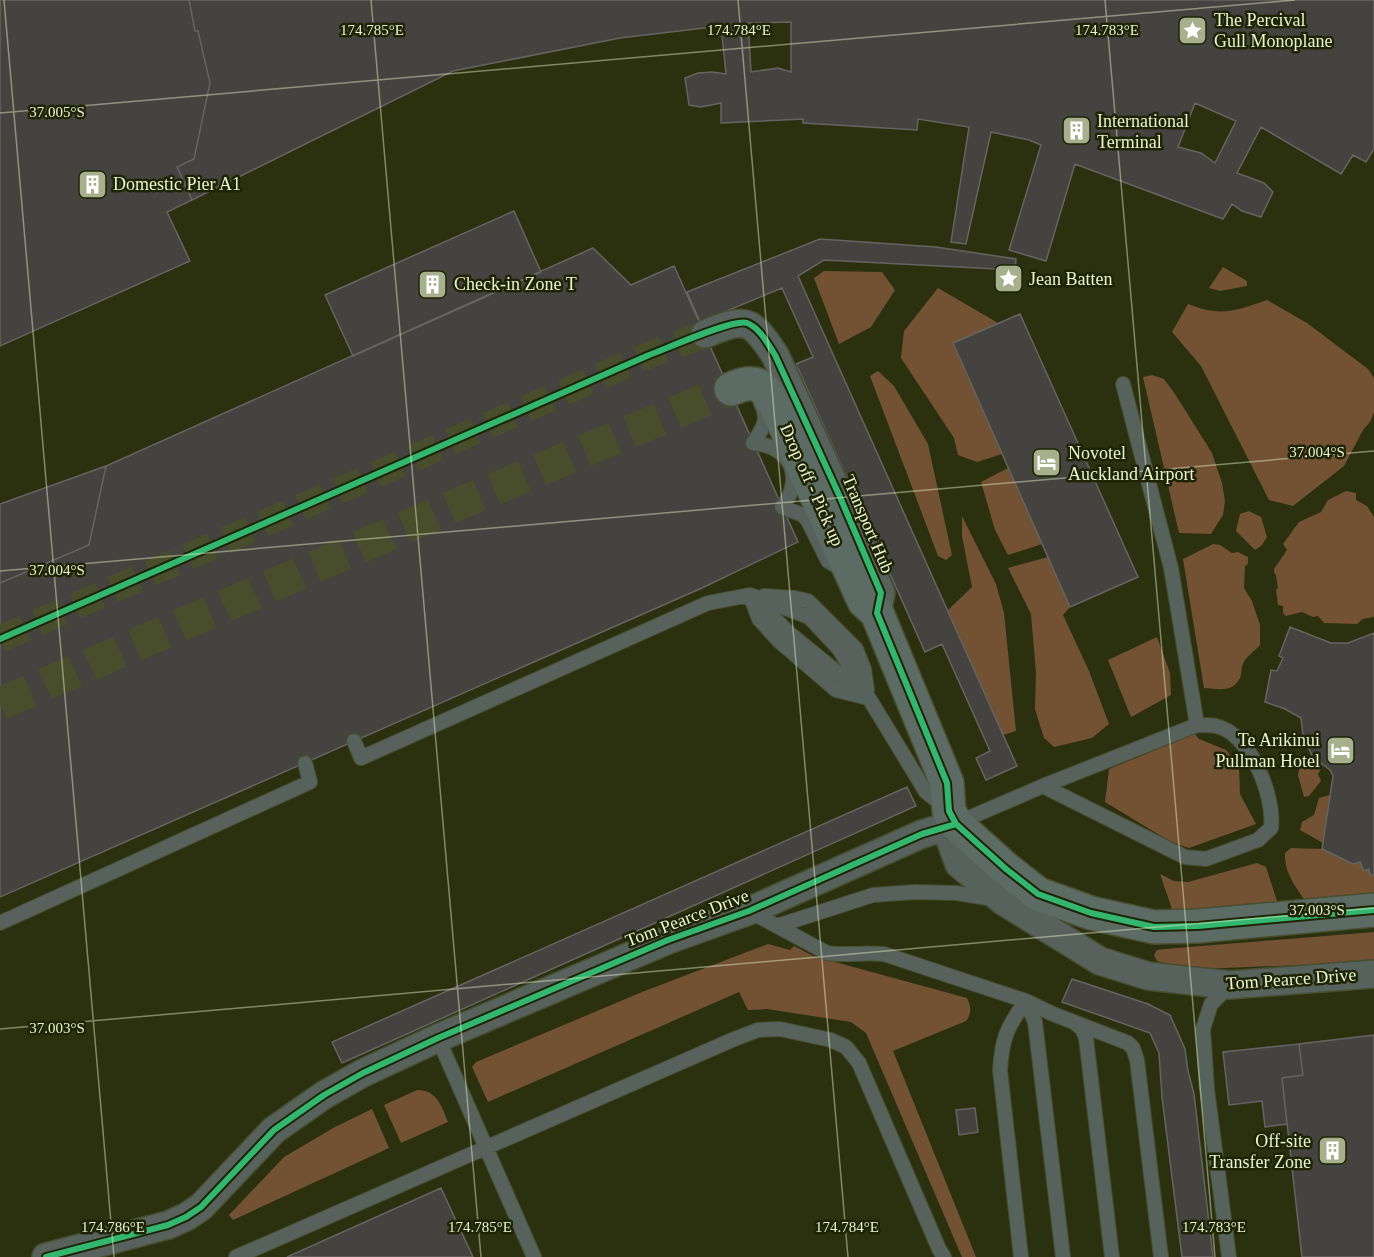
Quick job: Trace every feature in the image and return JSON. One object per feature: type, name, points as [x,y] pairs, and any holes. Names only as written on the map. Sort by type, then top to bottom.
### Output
[{"type":"street","name":"Transport Hub","points":[[705,334],[732,323],[747,323],[762,335],[776,355],[881,593],[877,613],[947,783],[952,817]]},
{"type":"street","name":"Drop off - Pick up","points":[[731,389],[746,383],[756,383],[765,389],[776,406],[864,601],[877,613]]},
{"type":"street","name":"Tom Pearce Drive","points":[[952,817],[951,842],[959,864],[1003,901],[1101,961],[1148,976],[1230,985],[1374,974]]},
{"type":"street","name":"Tom Pearce Drive","points":[[46,1257],[168,1225],[186,1217],[201,1207],[274,1130],[324,1095],[363,1073],[438,1038],[668,940],[749,911],[922,834],[952,817]]},
{"type":"street","points":[[952,817],[1006,869],[1038,894],[1091,914],[1154,927],[1198,926],[1374,910]]},
{"type":"lane","points":[[1123,384],[1171,568],[1197,725]]},
{"type":"lane","points":[[731,389],[751,394],[764,408],[765,423],[753,443],[773,446],[779,450],[791,470],[793,488],[782,507],[803,515],[828,561],[843,569],[854,579]]},
{"type":"lane","points":[[354,741],[362,758],[708,603],[750,595],[809,617],[839,649],[926,792],[952,817],[1043,786],[1197,725],[1217,726],[1237,738],[1253,759],[1265,783],[1271,808],[1271,828],[1258,840],[1206,859],[1185,857],[1043,786]]},
{"type":"lane","points":[[750,595],[789,633],[868,698]]},
{"type":"lane","points":[[0,923],[310,782],[305,763]]},
{"type":"lane","points":[[777,926],[873,896],[915,892],[956,893],[1003,901]]},
{"type":"lane","points":[[749,911],[827,954],[884,954],[1026,1001],[1122,1040],[1133,1048],[1136,1053],[1161,1257]]},
{"type":"lane","points":[[1229,1257],[1209,1100],[1203,1029],[1211,1004],[1230,985]]},
{"type":"lane","points":[[1021,1257],[1000,1070],[1001,1047],[1009,1025],[1026,1001]]},
{"type":"lane","points":[[1026,1001],[1035,1022],[1063,1257]]},
{"type":"lane","points":[[1073,1022],[1082,1029],[1086,1038],[1112,1257]]},
{"type":"lane","points":[[236,1257],[758,1030],[780,1029],[831,1040],[846,1047],[859,1063],[944,1257]]},
{"type":"lane","points":[[438,1038],[534,1257]]},
{"type":"shaded area","points":[[1223,267],[1247,281],[1247,286],[1220,291],[1209,288]]},
{"type":"shaded area","points":[[824,271],[882,272],[895,290],[871,327],[839,344],[814,278]]},
{"type":"shaded area","points":[[938,288],[998,323],[953,344],[1002,454],[977,462],[958,455],[954,438],[901,358],[904,331]]},
{"type":"shaded area","points":[[1267,300],[1307,323],[1368,369],[1374,378],[1374,412],[1344,466],[1293,506],[1269,500],[1201,366],[1172,332],[1188,304],[1210,310],[1228,311]]},
{"type":"shaded area","points":[[878,371],[894,386],[928,444],[952,555],[946,560],[938,556],[870,376]]},
{"type":"shaded area","points":[[1152,375],[1164,379],[1212,453],[1222,483],[1225,501],[1223,515],[1211,534],[1179,533],[1143,377]]},
{"type":"shaded area","points":[[1008,468],[1042,544],[1008,555],[995,530],[981,482]]},
{"type":"shaded area","points":[[1346,491],[1356,493],[1356,500],[1367,506],[1374,517],[1374,617],[1363,619],[1357,624],[1324,623],[1318,616],[1313,617],[1302,612],[1286,616],[1283,613],[1283,606],[1278,605],[1276,590],[1278,588],[1274,573],[1274,569],[1287,550],[1283,544],[1299,522],[1321,512],[1328,500]]},
{"type":"shaded area","points":[[1249,511],[1261,517],[1267,537],[1255,550],[1236,531],[1240,514]]},
{"type":"shaded area","points":[[962,516],[996,584],[1004,613],[1016,731],[1003,735],[948,610],[972,587],[962,536]]},
{"type":"shaded area","points":[[1213,544],[1220,545],[1232,553],[1238,552],[1248,557],[1248,564],[1245,566],[1244,588],[1252,601],[1260,625],[1260,645],[1244,661],[1237,683],[1225,689],[1204,688],[1183,559]]},
{"type":"shaded area","points":[[1048,557],[1070,607],[1063,615],[1089,671],[1109,724],[1092,738],[1054,747],[1044,738],[1035,709],[1036,673],[1031,614],[1008,568]]},
{"type":"shaded area","points":[[1157,637],[1170,673],[1171,695],[1131,717],[1108,660]]},
{"type":"shaded area","points":[[1195,734],[1199,739],[1226,750],[1239,766],[1240,794],[1256,824],[1189,848],[1171,842],[1105,802],[1109,769]]},
{"type":"shaded area","points":[[1312,756],[1323,766],[1318,774],[1321,781],[1309,796],[1304,797],[1298,775],[1300,766],[1298,760]]},
{"type":"shaded area","points":[[1330,795],[1323,843],[1300,830],[1302,822],[1314,815],[1319,798]]},
{"type":"shaded area","points":[[1291,848],[1322,849],[1353,864],[1360,862],[1364,871],[1369,869],[1370,875],[1374,875],[1374,896],[1306,902],[1286,867],[1285,853]]},
{"type":"shaded area","points":[[1257,863],[1266,867],[1278,904],[1222,909],[1172,909],[1160,874],[1174,881],[1188,882]]},
{"type":"shaded area","points":[[1374,932],[1374,962],[1200,969],[1157,961],[1154,955],[1157,950],[1165,949]]},
{"type":"shaded area","points":[[768,944],[790,950],[794,946],[813,956],[967,998],[970,1010],[966,1021],[893,1051],[976,1257],[962,1257],[866,1033],[851,1022],[767,1009],[748,1010],[739,992],[488,1102],[472,1067],[476,1062],[642,992]]},
{"type":"shaded area","points":[[417,1090],[434,1096],[448,1122],[401,1143],[384,1105]]},
{"type":"shaded area","points":[[372,1109],[389,1148],[233,1220],[229,1215],[284,1157],[335,1127]]},
{"type":"building","name":"Domestic Pier A1","points":[[0,0],[189,0],[210,83],[194,159],[177,167],[192,200],[167,212],[190,261],[0,346]]},
{"type":"building","name":"International Terminal","points":[[189,0],[1374,0],[1374,149],[1366,162],[1353,155],[1341,174],[1261,127],[1237,173],[1264,183],[1273,192],[1261,217],[1242,211],[1232,204],[1223,219],[1075,164],[1046,261],[1009,250],[1041,145],[1029,140],[991,132],[966,244],[951,242],[969,127],[918,119],[917,130],[803,123],[803,119],[721,123],[721,103],[701,107],[689,105],[685,78],[698,73],[726,74],[721,26],[620,38],[453,71],[192,200],[177,167],[194,159],[210,83],[198,31],[195,31]],"holes":[[[791,22],[791,72],[778,68],[751,72],[748,23]],[[1195,103],[1236,121],[1215,163],[1201,153],[1178,147]]]},
{"type":"building","name":"Check-in Zone T","points":[[514,211],[541,272],[353,356],[325,295]]},
{"type":"building","points":[[820,239],[936,247],[1016,259],[1015,270],[824,260],[798,276],[1017,766],[986,780],[976,758],[990,751],[942,644],[925,652],[796,364],[813,357],[782,288],[700,322],[687,292]]},
{"type":"building","points":[[593,248],[631,285],[674,266],[798,542],[702,588],[0,897],[0,583],[89,545],[106,466]]},
{"type":"building","name":"Novotel Auckland Airport","points":[[1020,314],[1138,577],[1070,607],[953,343]]},
{"type":"building","points":[[106,466],[89,545],[0,583],[0,504]]},
{"type":"building","name":"Te Arikinui Pullman Hotel","points":[[1290,627],[1331,643],[1348,643],[1374,633],[1374,875],[1370,875],[1369,869],[1364,871],[1360,862],[1353,864],[1322,849],[1333,776],[1330,770],[1312,756],[1303,735],[1301,718],[1265,702],[1271,670],[1277,671],[1283,658],[1279,656]]},
{"type":"building","points":[[907,787],[916,806],[342,1063],[332,1042]]},
{"type":"building","points":[[1072,979],[1148,1004],[1170,1015],[1185,1049],[1194,1094],[1213,1257],[1182,1257],[1162,1097],[1159,1053],[1150,1033],[1062,1002]]},
{"type":"building","name":"Off-site Transfer Zone","points":[[1374,1035],[1374,1257],[1302,1257],[1282,1078],[1303,1075],[1299,1044]]},
{"type":"building","points":[[1299,1044],[1303,1075],[1282,1078],[1287,1124],[1265,1127],[1262,1101],[1229,1105],[1223,1052]]},
{"type":"building","points":[[975,1108],[978,1132],[959,1135],[956,1110]]},
{"type":"building","points":[[441,1188],[473,1257],[287,1257]]},
{"type":"tunnel","points":[[0,639],[649,355],[705,334]]},
{"type":"tunnel","points":[[0,704],[461,503],[731,389]]},
{"type":"cycle path","points":[[0,639],[649,355],[715,329],[747,323],[760,332],[775,355],[881,593],[877,613],[947,783],[949,811],[956,824],[1038,894],[1091,913],[1154,927],[1198,926],[1374,910]]},
{"type":"cycle path","points":[[46,1257],[168,1225],[186,1217],[201,1207],[274,1130],[324,1095],[363,1073],[438,1038],[668,940],[749,911],[922,834],[956,824]]},
{"type":"place","name":"The Percival Gull Monoplane","points":[[1193,30]]},
{"type":"place","name":"International Terminal","points":[[1076,131]]},
{"type":"place","name":"Domestic Pier A1","points":[[92,184]]},
{"type":"place","name":"Jean Batten","points":[[1008,279]]},
{"type":"place","name":"Check-in Zone T","points":[[433,284]]},
{"type":"place","name":"Novotel Auckland Airport","points":[[1047,463]]},
{"type":"place","name":"Te Arikinui Pullman Hotel","points":[[1341,750]]},
{"type":"place","name":"Off-site Transfer Zone","points":[[1332,1151]]}]
